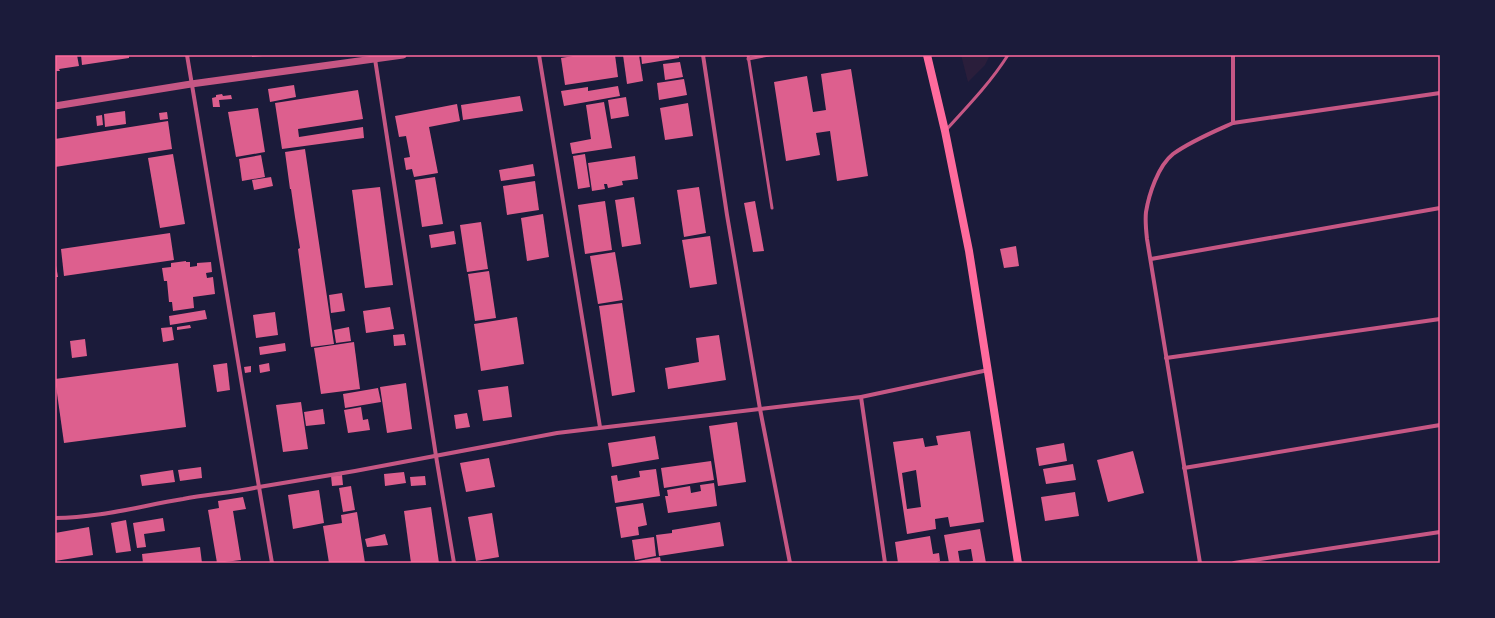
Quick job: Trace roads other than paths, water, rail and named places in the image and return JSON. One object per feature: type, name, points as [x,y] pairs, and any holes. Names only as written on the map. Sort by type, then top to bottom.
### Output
[{"type":"main road","points":[[927,55],[945,131],[969,251],[1018,563]]},
{"type":"street","points":[[187,55],[258,487],[272,563]]},
{"type":"street","points":[[55,106],[191,84],[403,55]]},
{"type":"street","points":[[539,55],[600,427]]},
{"type":"street","points":[[703,55],[760,409],[790,563]]},
{"type":"street","points":[[1233,55],[1233,123]]},
{"type":"street","points":[[375,59],[436,456],[454,563]]},
{"type":"street","points":[[1200,563],[1147,239],[1146,213],[1149,197],[1159,173],[1172,155],[1206,135],[1233,123],[1440,93]]},
{"type":"street","points":[[1150,259],[1440,208]]},
{"type":"street","points":[[1166,358],[1440,319]]},
{"type":"street","points":[[55,518],[108,514],[182,499],[243,491],[258,487],[355,471],[558,433],[861,397],[988,370]]},
{"type":"street","points":[[861,397],[885,563]]},
{"type":"street","points":[[1184,468],[1440,425]]},
{"type":"street","points":[[1234,563],[1440,532]]},
{"type":"lane","points":[[769,55],[748,57],[772,208]]},
{"type":"lane","points":[[945,131],[1002,66],[1008,55]]}]
